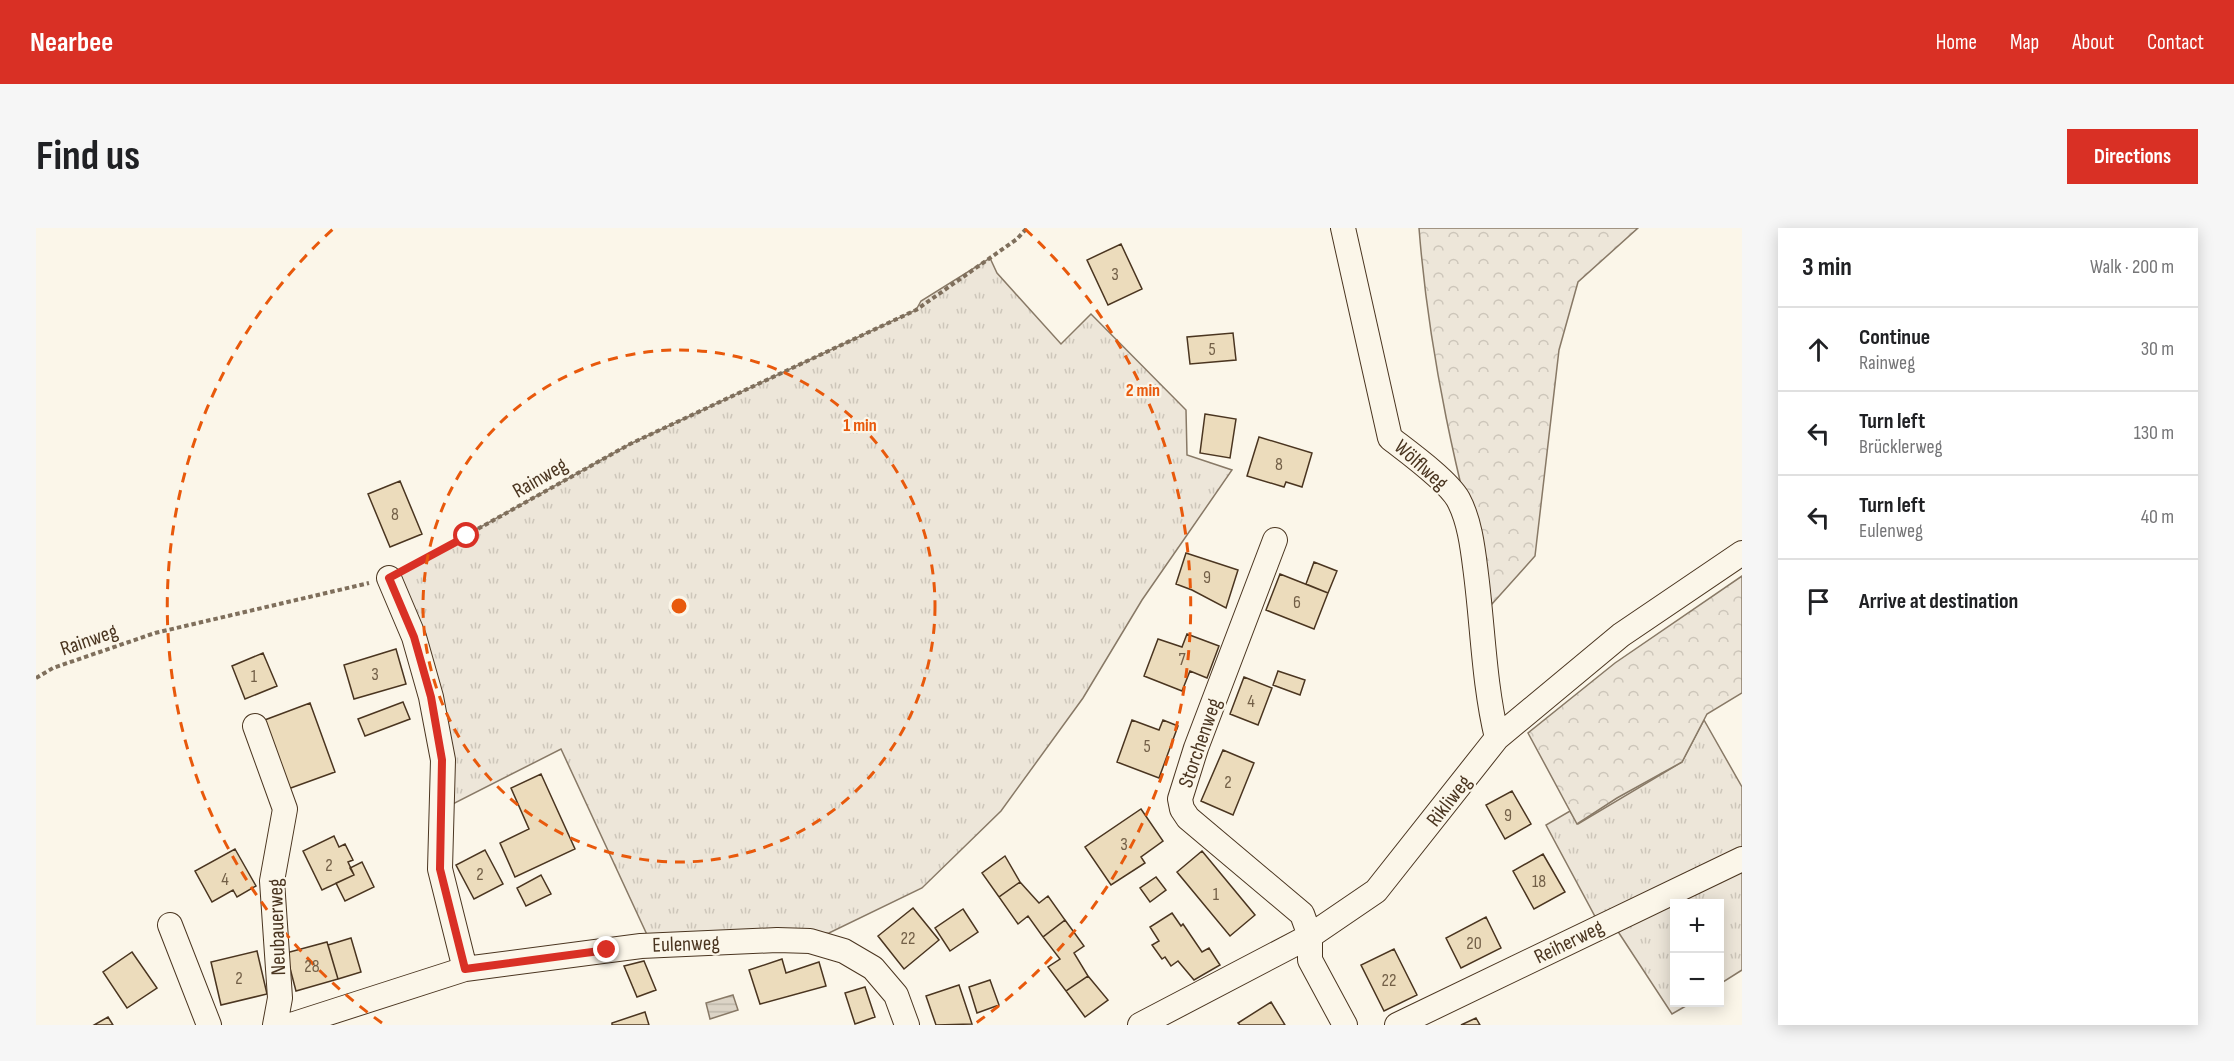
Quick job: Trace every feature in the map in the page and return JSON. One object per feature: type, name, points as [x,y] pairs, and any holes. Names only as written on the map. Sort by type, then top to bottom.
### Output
[{"type":"street","name":"Wölflweg","points":[[1343,228],[1390,438],[1420,461],[1458,498],[1472,540],[1483,624],[1489,702],[1497,738]]},
{"type":"street","name":"Storchenweg","points":[[1275,540],[1196,748],[1180,799],[1182,809],[1188,818],[1302,914],[1310,936]]},
{"type":"street","name":"Rikliweg","points":[[1140,1025],[1310,936],[1376,891],[1431,825],[1497,738],[1622,634],[1742,553]]},
{"type":"street","points":[[389,578],[414,637],[431,697],[442,760],[440,869],[465,969]]},
{"type":"street","name":"Neubauerweg","points":[[255,726],[285,809],[272,880],[280,998],[275,1025]]},
{"type":"street","name":"Reiherweg","points":[[1397,1025],[1742,859]]},
{"type":"street","points":[[170,925],[209,1025]]},
{"type":"street","points":[[1310,936],[1310,960],[1345,1025]]},
{"type":"street","name":"Eulenweg","points":[[291,1025],[465,969],[641,946],[810,941],[844,951],[873,968],[896,994],[907,1025]]},
{"type":"path","name":"Rainweg","points":[[36,678],[53,668],[155,633],[389,578],[630,444],[916,310],[1017,239],[1027,228]]},
{"type":"green space","points":[[1419,228],[1638,228],[1578,282],[1559,350],[1535,556],[1492,604],[1467,511],[1446,418],[1430,323]]},
{"type":"green space","points":[[990,258],[997,273],[1061,344],[1091,314],[1186,410],[1187,455],[1232,470],[1142,600],[1083,698],[1001,811],[922,888],[829,933],[649,939],[561,749],[447,807],[389,578],[630,444],[916,310],[921,301]]},
{"type":"green space","points":[[1742,576],[1742,693],[1707,714],[1682,762],[1617,798],[1577,824],[1528,733],[1615,663]]},
{"type":"green space","points":[[1704,720],[1742,787],[1742,970],[1724,981],[1724,899],[1670,899],[1670,1007],[1684,1007],[1672,1014],[1617,930],[1605,935],[1546,825],[1570,811],[1578,824],[1682,762]]},
{"type":"shaded area","points":[[733,995],[738,1010],[710,1019],[706,1003]]},
{"type":"building","points":[[1121,244],[1142,289],[1108,305],[1087,260]]},
{"type":"building","points":[[1233,333],[1236,360],[1190,364],[1187,337]]},
{"type":"building","points":[[1205,414],[1236,419],[1230,458],[1200,453]]},
{"type":"building","points":[[1259,437],[1312,453],[1302,487],[1286,482],[1284,487],[1247,476]]},
{"type":"building","points":[[400,481],[422,534],[390,547],[368,494]]},
{"type":"building","points":[[1186,553],[1238,570],[1226,608],[1176,584]]},
{"type":"building","points":[[1314,562],[1337,571],[1328,593],[1306,584]]},
{"type":"building","points":[[1280,574],[1328,593],[1314,629],[1266,610]]},
{"type":"building","points":[[1187,634],[1219,646],[1207,678],[1190,671],[1182,691],[1144,676],[1158,639],[1182,647]]},
{"type":"building","points":[[396,649],[406,684],[354,699],[344,665]]},
{"type":"building","points":[[263,653],[277,686],[245,699],[232,666]]},
{"type":"building","points":[[1278,671],[1305,680],[1300,695],[1273,685]]},
{"type":"building","points":[[1244,677],[1272,688],[1258,725],[1230,714]]},
{"type":"building","points":[[403,702],[410,719],[365,736],[358,719]]},
{"type":"building","points":[[310,703],[335,772],[288,789],[262,721]]},
{"type":"building","points":[[1132,720],[1159,730],[1163,720],[1178,726],[1159,778],[1117,762]]},
{"type":"building","points":[[1223,750],[1254,763],[1233,815],[1201,801]]},
{"type":"building","points":[[541,774],[575,849],[515,877],[500,843],[529,829],[511,788]]},
{"type":"building","points":[[1512,791],[1531,824],[1505,839],[1486,805]]},
{"type":"building","points":[[1141,809],[1163,841],[1141,857],[1145,863],[1111,885],[1085,847]]},
{"type":"building","points":[[334,836],[339,847],[345,844],[353,860],[348,862],[354,875],[322,890],[303,851]]},
{"type":"building","points":[[235,849],[256,886],[237,897],[233,890],[212,902],[195,871]]},
{"type":"building","points":[[485,850],[503,884],[474,899],[456,865]]},
{"type":"building","points":[[1202,851],[1255,915],[1230,936],[1177,872]]},
{"type":"building","points":[[1543,854],[1565,892],[1534,909],[1513,871]]},
{"type":"building","points":[[1005,856],[1020,882],[999,897],[982,873]]},
{"type":"building","points":[[362,862],[374,887],[345,901],[336,883],[354,875],[350,868]]},
{"type":"building","points":[[541,875],[551,894],[526,906],[517,888]]},
{"type":"building","points":[[1156,877],[1166,890],[1150,902],[1140,888]]},
{"type":"building","points":[[1020,882],[1039,903],[1048,896],[1065,920],[1043,937],[1028,916],[1018,924],[999,897]]},
{"type":"building","points":[[913,908],[939,940],[904,969],[878,936]]},
{"type":"building","points":[[963,909],[978,932],[950,951],[935,928]]},
{"type":"building","points":[[1172,913],[1181,926],[1183,924],[1202,952],[1209,948],[1220,965],[1194,980],[1178,961],[1171,966],[1165,957],[1162,959],[1152,945],[1159,941],[1150,927]]},
{"type":"building","points":[[1486,917],[1501,948],[1461,968],[1446,938]]},
{"type":"building","points":[[1065,920],[1084,946],[1074,953],[1088,976],[1066,991],[1048,967],[1060,959],[1043,937]]},
{"type":"building","points":[[351,938],[361,972],[338,979],[328,945]]},
{"type":"building","points":[[327,942],[338,979],[296,991],[286,953]]},
{"type":"building","points":[[1394,949],[1417,995],[1384,1011],[1361,965]]},
{"type":"building","points":[[257,951],[267,994],[221,1005],[211,962]]},
{"type":"building","points":[[132,952],[157,988],[127,1008],[103,972]]},
{"type":"building","points":[[782,959],[786,973],[819,962],[826,986],[760,1004],[749,970]]},
{"type":"building","points":[[644,961],[656,990],[637,997],[624,966]]},
{"type":"building","points":[[1088,976],[1108,1000],[1085,1017],[1066,991]]},
{"type":"building","points":[[990,980],[999,1005],[977,1013],[969,987]]},
{"type":"building","points":[[959,985],[972,1024],[936,1025],[926,996]]},
{"type":"building","points":[[865,987],[875,1017],[855,1024],[845,993]]},
{"type":"building","points":[[1271,1002],[1285,1025],[1240,1025],[1238,1023]]},
{"type":"building","points":[[645,1012],[649,1025],[612,1025],[612,1023]]},
{"type":"building","points":[[108,1017],[113,1025],[94,1025]]},
{"type":"building","points":[[1476,1018],[1480,1025],[1461,1025]]},
{"type":"route","points":[[467,536],[389,578],[414,637],[431,697],[442,760],[440,869],[465,969],[607,950]]}]
